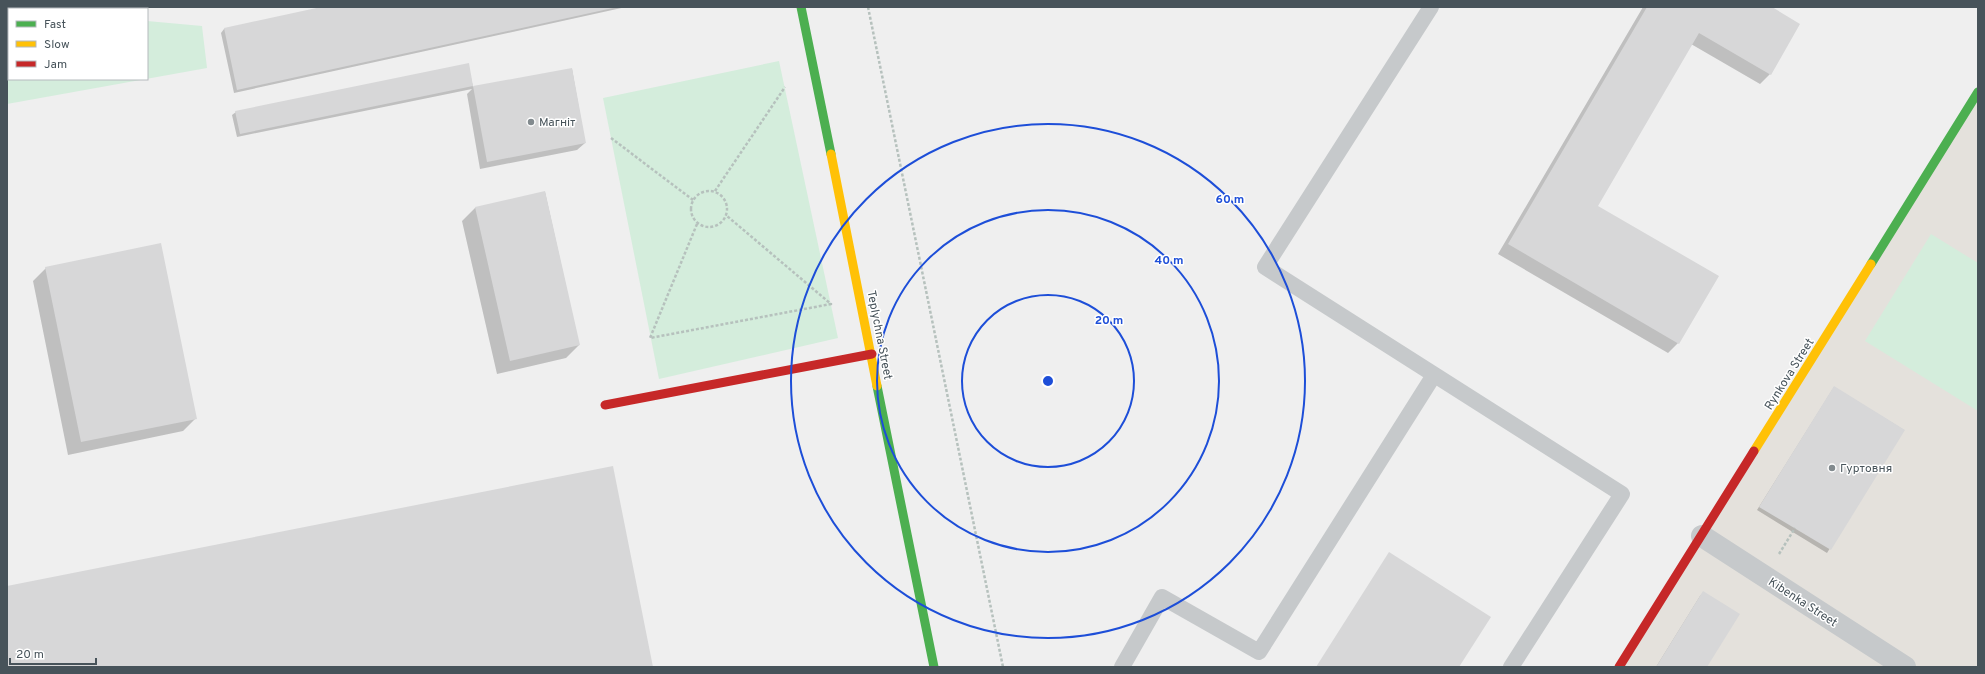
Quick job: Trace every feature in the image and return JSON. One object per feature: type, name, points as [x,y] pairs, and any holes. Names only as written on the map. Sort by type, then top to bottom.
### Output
[{"type":"street","name":"Teplychna Street","points":[[801,7],[934,667]]},
{"type":"street","name":"Rynkova Street","points":[[1619,667],[1978,92]]},
{"type":"street","points":[[605,405],[872,354]]},
{"type":"street","name":"Kibenka Street","points":[[1702,536],[1904,667]]},
{"type":"lane","points":[[1431,7],[1265,267],[1622,494],[1512,667]]},
{"type":"lane","points":[[1122,667],[1162,597],[1258,652],[1434,375]]},
{"type":"path","points":[[868,7],[1003,667]]},
{"type":"path","points":[[715,191],[785,87]]},
{"type":"path","points":[[611,138],[693,200]]},
{"type":"path","points":[[715,191],[724,196],[728,207],[727,216],[717,227],[704,227],[697,224],[691,214],[693,200],[701,192],[715,191]]},
{"type":"path","points":[[697,224],[650,338],[831,304],[727,216]]},
{"type":"path","points":[[1765,577],[1795,528]]},
{"type":"shaded area","points":[[1978,92],[1978,667],[1619,667]]},
{"type":"green space","points":[[7,7],[76,8],[8,8],[8,80],[140,80],[7,104]]},
{"type":"green space","points":[[148,21],[202,26],[207,68],[148,79]]},
{"type":"green space","points":[[779,61],[838,338],[659,379],[603,98]]},
{"type":"green space","points":[[1931,234],[1978,263],[1978,411],[1865,341]]},
{"type":"building","points":[[321,7],[613,8],[237,90],[224,28]]},
{"type":"building","points":[[1647,7],[1772,7],[1800,24],[1771,75],[1699,33],[1598,206],[1719,276],[1679,344],[1508,244]]},
{"type":"building","points":[[469,63],[473,86],[240,134],[235,111]]},
{"type":"building","name":"Магніт","points":[[572,68],[586,143],[487,162],[473,86]]},
{"type":"building","points":[[545,191],[580,345],[510,361],[475,207]]},
{"type":"building","points":[[161,243],[197,419],[81,442],[45,267]]},
{"type":"building","name":"Гуртовня","points":[[1834,386],[1905,430],[1831,550],[1759,507]]},
{"type":"building","points":[[613,466],[653,667],[7,667],[7,586]]},
{"type":"building","points":[[1389,552],[1491,617],[1459,667],[1316,667]]},
{"type":"building","points":[[1703,591],[1740,614],[1707,667],[1656,667]]},
{"type":"traffic: fast","points":[[801,7],[831,154]]},
{"type":"traffic: fast","points":[[1871,264],[1978,92]]},
{"type":"traffic: fast","points":[[877,386],[934,667]]},
{"type":"traffic: slow","points":[[831,154],[877,386]]},
{"type":"traffic: slow","points":[[1754,451],[1871,264]]},
{"type":"traffic: jam","points":[[605,405],[872,354]]},
{"type":"traffic: jam","points":[[1619,667],[1754,451]]},
{"type":"place","name":"Магніт","points":[[531,122]]},
{"type":"place","name":"Гуртовня","points":[[1832,468]]}]
